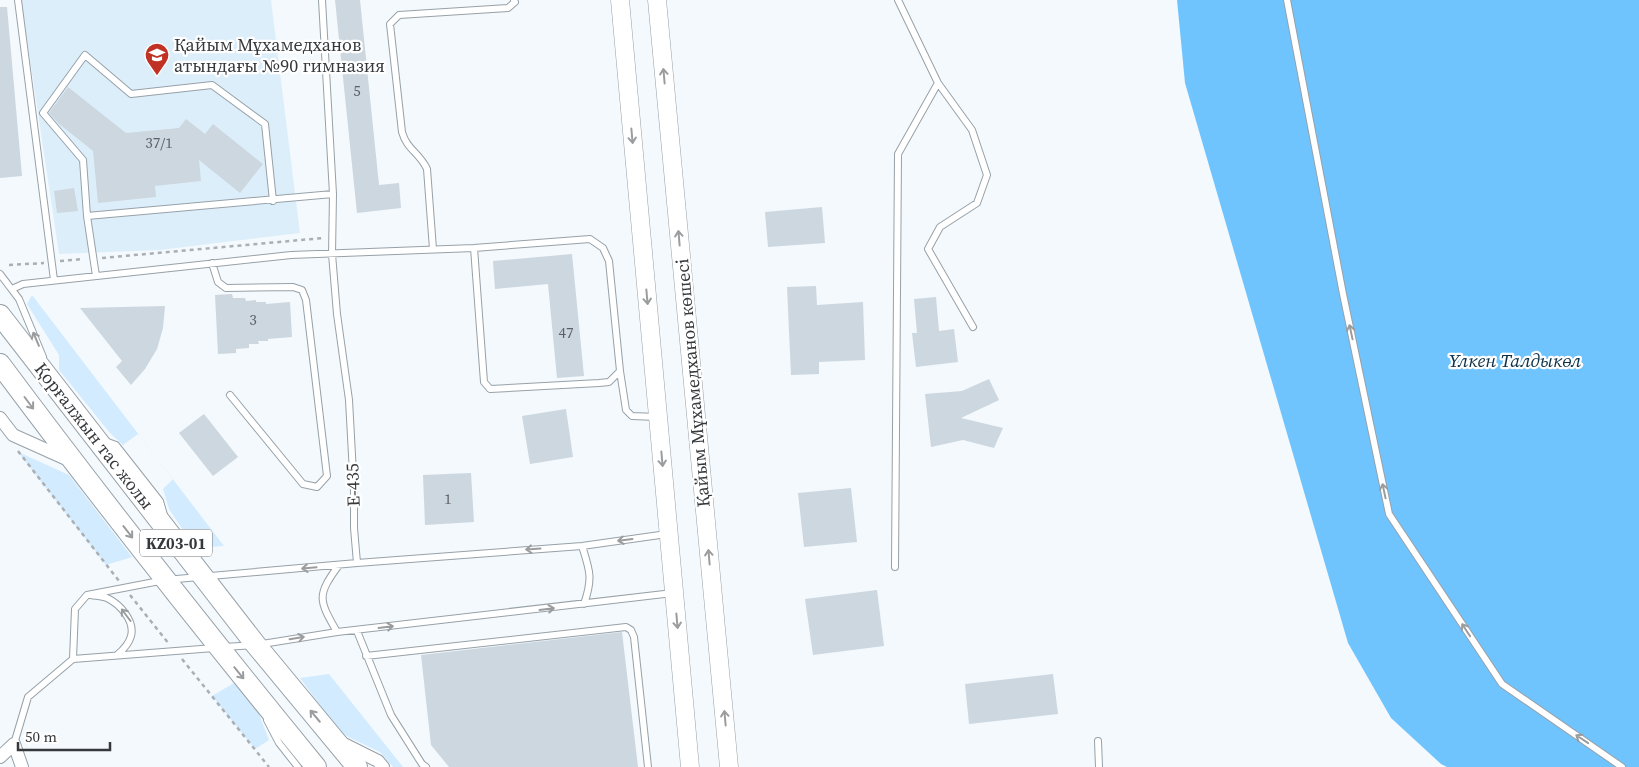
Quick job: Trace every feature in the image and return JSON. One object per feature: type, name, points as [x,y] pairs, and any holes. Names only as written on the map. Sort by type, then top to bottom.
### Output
[{"type":"main road","points":[[620,0],[690,767]]},
{"type":"main road","name":"Қайым Мұхамедханов көшесі","points":[[657,0],[729,767]]},
{"type":"main road","name":"Қорғалжын тас жолы","points":[[0,315],[256,645],[357,767]]},
{"type":"main road","name":"Қорғалжын тас жолы","points":[[0,364],[73,462],[218,648],[316,767]]},
{"type":"street","points":[[0,418],[12,434],[73,462]]},
{"type":"street","points":[[334,739],[378,761],[383,767]]},
{"type":"street","points":[[0,757],[14,744],[22,767]]},
{"type":"lane","points":[[18,0],[54,280]]},
{"type":"lane","name":"Е-435","points":[[322,0],[333,194],[332,254],[337,314],[349,400],[357,563]]},
{"type":"lane","points":[[433,249],[427,169],[423,160],[405,142],[402,132],[390,24],[400,15],[508,8],[514,0]]},
{"type":"lane","points":[[898,0],[938,83],[972,130],[987,175],[977,202],[940,227],[928,249],[973,327]]},
{"type":"lane","points":[[1287,0],[1343,294],[1389,514],[1502,684],[1622,767]]},
{"type":"lane","points":[[96,276],[82,160],[43,113],[85,55],[131,94],[212,85],[265,124],[273,200]]},
{"type":"lane","points":[[895,567],[898,154],[938,83]]},
{"type":"lane","points":[[88,216],[333,194]]},
{"type":"lane","points":[[12,289],[23,284],[54,280],[291,255],[474,248],[590,239],[603,248],[609,261],[620,371],[626,410],[632,416],[658,417]]},
{"type":"lane","points":[[474,248],[484,382],[490,389],[609,382],[620,371]]},
{"type":"lane","points":[[212,263],[218,282],[226,288],[293,287],[302,290],[306,300],[327,476],[317,488],[303,484],[230,395]]},
{"type":"lane","points":[[0,274],[19,298],[54,384]]},
{"type":"lane","points":[[73,659],[74,609],[86,594],[165,580],[582,546],[669,534]]},
{"type":"lane","points":[[582,546],[591,576],[590,589],[584,604]]},
{"type":"lane","points":[[337,632],[326,611],[322,598],[326,584],[339,565]]},
{"type":"lane","points":[[14,744],[28,696],[73,659],[256,645],[337,632],[674,593]]},
{"type":"lane","points":[[86,594],[105,597],[114,602],[130,619],[131,636],[117,656]]},
{"type":"lane","points":[[366,656],[626,627],[632,630],[634,637],[648,767]]},
{"type":"lane","points":[[357,631],[391,715],[422,764],[426,767]]},
{"type":"lane","points":[[256,693],[279,743],[298,767]]},
{"type":"lane","points":[[1098,741],[1099,767]]},
{"type":"path","points":[[9,265],[332,238]]},
{"type":"path","points":[[15,448],[124,588],[269,767]]},
{"type":"shaded area","name":"Қайым Мұхамедханов атындағы №90 гимназия","points":[[21,0],[271,0],[300,233],[160,250],[59,254]]},
{"type":"shaded area","points":[[32,295],[158,459],[138,434],[123,445],[110,433],[59,370],[59,355],[27,304]]},
{"type":"shaded area","points":[[18,452],[69,475],[132,557],[106,565]]},
{"type":"shaded area","points":[[173,479],[224,546],[195,548],[169,509],[163,489]]},
{"type":"shaded area","points":[[329,674],[403,767],[393,767],[380,752],[340,733],[300,678]]},
{"type":"shaded area","points":[[234,683],[257,709],[269,740],[255,749],[212,696]]},
{"type":"water","name":"Үлкен Талдыкөл","points":[[1177,0],[1639,0],[1639,767],[1447,767],[1441,764],[1391,718],[1348,643],[1185,83]]},
{"type":"building","points":[[335,0],[360,0],[379,185],[399,183],[401,208],[357,213]]},
{"type":"building","points":[[0,7],[7,7],[22,176],[0,178]]},
{"type":"building","points":[[68,87],[126,133],[179,128],[186,119],[205,134],[213,124],[263,164],[240,193],[199,160],[201,181],[155,186],[156,197],[98,203],[93,151],[58,123],[49,113]]},
{"type":"building","points":[[74,188],[78,211],[57,213],[54,191]]},
{"type":"building","points":[[822,207],[825,243],[768,247],[765,212]]},
{"type":"building","points":[[572,254],[584,376],[557,378],[548,284],[495,289],[493,261]]},
{"type":"building","points":[[816,286],[817,305],[863,302],[865,360],[819,362],[819,374],[791,375],[787,287]]},
{"type":"building","points":[[232,294],[233,298],[245,298],[246,301],[256,300],[256,302],[266,302],[266,304],[290,302],[292,337],[258,341],[259,344],[249,344],[249,348],[236,349],[236,353],[218,354],[215,295]]},
{"type":"building","points":[[936,297],[939,331],[954,329],[958,362],[916,367],[912,333],[917,333],[914,299]]},
{"type":"building","points":[[165,306],[163,328],[157,349],[145,369],[131,385],[116,367],[122,361],[80,308]]},
{"type":"building","points":[[989,379],[999,400],[961,418],[1003,428],[994,448],[963,440],[931,447],[925,394],[962,391]]},
{"type":"building","points":[[566,409],[573,457],[530,464],[522,416]]},
{"type":"building","points":[[204,414],[238,457],[213,476],[179,433]]},
{"type":"building","points":[[471,473],[474,522],[425,525],[423,475]]},
{"type":"building","points":[[851,488],[857,542],[804,547],[798,493]]},
{"type":"building","points":[[877,590],[884,646],[813,655],[805,599]]},
{"type":"building","points":[[622,632],[638,767],[449,767],[431,745],[421,655]]},
{"type":"building","points":[[1053,674],[1058,714],[969,724],[965,684]]},
{"type":"place","name":"Қайым Мұхамедханов атындағы №90 гимназия","points":[[157,76]]}]
